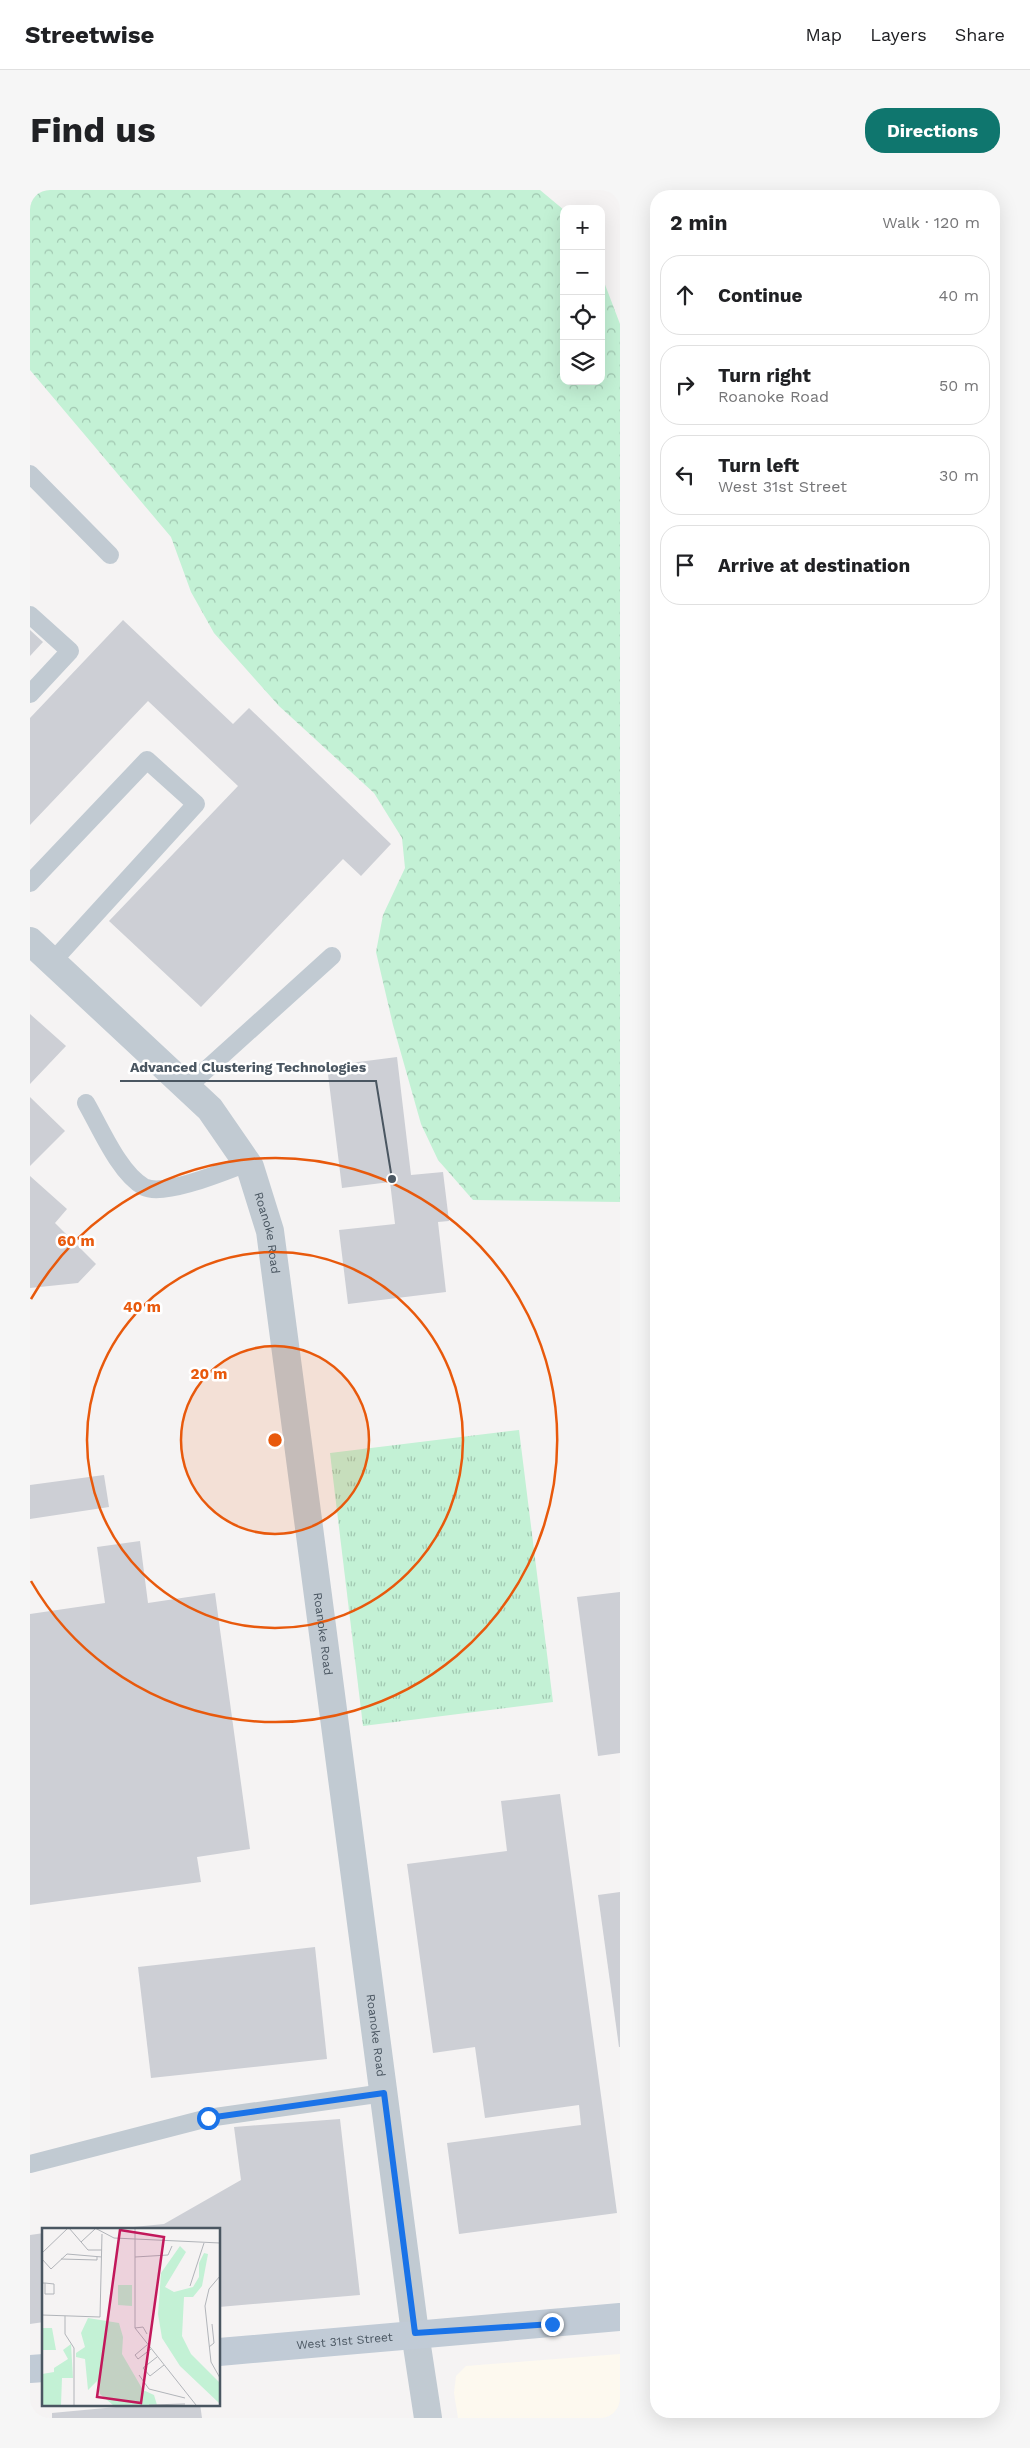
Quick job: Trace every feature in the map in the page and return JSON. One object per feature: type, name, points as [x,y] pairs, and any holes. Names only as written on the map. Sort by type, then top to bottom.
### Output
[{"type":"main road","name":"West 31st Street","points":[[220,2352],[415,2333],[620,2317]]},
{"type":"street","name":"Roanoke Road","points":[[30,941],[210,1109],[247,1163],[270,1231],[415,2333],[428,2418]]},
{"type":"lane","points":[[30,474],[110,555]]},
{"type":"lane","points":[[30,615],[70,651],[30,694]]},
{"type":"lane","points":[[30,883],[147,760],[196,804],[52,962]]},
{"type":"lane","points":[[186,1088],[332,956]]},
{"type":"lane","points":[[86,1102],[126,1171],[145,1188],[177,1187],[247,1163]]},
{"type":"lane","points":[[30,2164],[208,2118],[384,2093]]},
{"type":"shaded area","points":[[620,2354],[620,2418],[458,2418],[454,2393],[456,2376],[466,2366]]},
{"type":"green space","points":[[30,190],[540,190],[560,207],[560,385],[605,385],[605,285],[620,324],[620,1202],[473,1200],[438,1160],[421,1124],[393,1025],[376,952],[383,915],[405,868],[402,838],[374,793],[279,706],[214,633],[191,592],[171,537],[30,370]]},
{"type":"green space","points":[[519,1430],[553,1702],[363,1726],[330,1453]]},
{"type":"building","points":[[123,620],[233,724],[249,708],[391,844],[361,876],[343,859],[201,1007],[109,921],[238,786],[148,701],[30,825],[30,718]]},
{"type":"building","points":[[30,630],[43,642],[30,656]]},
{"type":"building","points":[[30,1014],[66,1046],[30,1084]]},
{"type":"building","points":[[397,1057],[411,1175],[443,1172],[449,1221],[438,1222],[446,1292],[348,1304],[339,1230],[395,1224],[390,1182],[342,1188],[327,1066]]},
{"type":"building","points":[[30,1097],[65,1131],[30,1166]]},
{"type":"building","points":[[30,1176],[67,1209],[55,1223],[96,1264],[78,1283],[30,1288]]},
{"type":"building","points":[[104,1475],[109,1507],[30,1519],[30,1485]]},
{"type":"building","points":[[140,1541],[148,1603],[215,1593],[250,1849],[197,1857],[201,1882],[30,1905],[30,1614],[105,1603],[97,1547]]},
{"type":"building","points":[[620,1592],[620,1753],[598,1756],[577,1597]]},
{"type":"building","points":[[560,1794],[617,2213],[459,2234],[447,2143],[581,2125],[579,2105],[485,2118],[475,2047],[433,2053],[407,1864],[507,1851],[501,1801]]},
{"type":"building","points":[[620,1892],[620,2047],[619,2047],[598,1895]]},
{"type":"building","points":[[315,1947],[327,2059],[151,2078],[138,1967]]},
{"type":"building","points":[[340,2119],[360,2295],[220,2307],[220,2228],[123,2228],[164,2224],[241,2180],[234,2127]]},
{"type":"building","points":[[42,2233],[42,2322],[30,2324],[30,2235]]},
{"type":"building","points":[[127,2406],[200,2406],[202,2418],[52,2418],[52,2413]]},
{"type":"place","name":"Advanced Clustering Technologies","points":[[392,1179]]},
{"type":"route","points":[[208,2118],[384,2093],[415,2333],[552,2324]]}]
